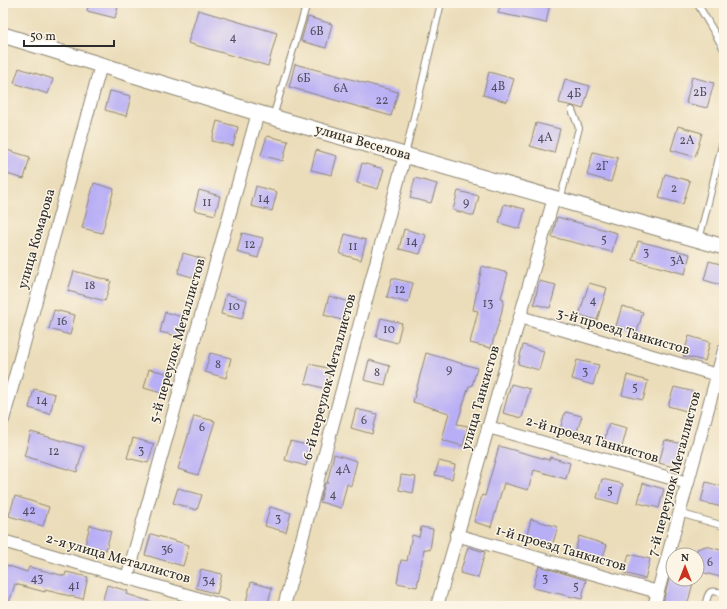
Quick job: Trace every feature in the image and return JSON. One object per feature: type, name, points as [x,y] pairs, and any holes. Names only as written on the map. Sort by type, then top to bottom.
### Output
[{"type":"street","name":"улица Веселова","points":[[3,35],[258,113],[724,247]]},
{"type":"street","name":"улица Комарова","points":[[3,420],[100,65]]},
{"type":"street","name":"5-й переулок Металлистов","points":[[127,578],[258,113]]},
{"type":"street","name":"6-й переулок Металлистов","points":[[284,606],[405,155]]},
{"type":"street","name":"улица Танкистов","points":[[437,606],[520,318],[557,199]]},
{"type":"street","name":"3-й проезд Танкистов","points":[[520,318],[717,375]]},
{"type":"street","name":"7-й переулок Металлистов","points":[[654,606],[724,350]]},
{"type":"street","name":"2-й проезд Танкистов","points":[[488,427],[688,483]]},
{"type":"street","name":"1-й проезд Танкистов","points":[[456,536],[658,592]]},
{"type":"street","name":"2-я улица Металлистов","points":[[3,541],[224,606]]},
{"type":"lane","points":[[273,117],[307,3]]},
{"type":"lane","points":[[405,155],[441,3]]},
{"type":"lane","points":[[697,3],[724,49]]},
{"type":"lane","points":[[557,199],[579,128],[572,110]]},
{"type":"lane","points":[[699,240],[724,137]]},
{"type":"lane","points":[[680,513],[724,526]]},
{"type":"lane","points":[[705,606],[707,597],[711,591],[713,590],[724,593]]},
{"type":"building","points":[[89,3],[119,3],[115,18],[87,11]]},
{"type":"building","points":[[501,3],[550,3],[546,23],[498,13]]},
{"type":"building","points":[[198,10],[277,33],[268,66],[188,43]]},
{"type":"building","points":[[308,17],[332,24],[326,48],[301,41]]},
{"type":"building","points":[[295,64],[398,92],[391,116],[289,87]]},
{"type":"building","points":[[19,68],[53,79],[48,94],[14,83]]},
{"type":"building","points":[[489,72],[514,79],[507,102],[483,95]]},
{"type":"building","points":[[692,77],[714,83],[707,108],[686,103]]},
{"type":"building","points":[[565,79],[590,86],[583,109],[559,103]]},
{"type":"building","points":[[110,91],[131,96],[126,116],[105,110]]},
{"type":"building","points":[[217,121],[238,127],[233,146],[212,141]]},
{"type":"building","points":[[536,123],[560,129],[554,153],[530,146]]},
{"type":"building","points":[[678,126],[702,133],[695,157],[671,150]]},
{"type":"building","points":[[267,136],[288,141],[283,161],[261,155]]},
{"type":"building","points":[[7,150],[30,157],[24,179],[3,173],[3,165]]},
{"type":"building","points":[[316,150],[337,156],[332,175],[311,170]]},
{"type":"building","points":[[593,152],[618,158],[611,182],[587,175]]},
{"type":"building","points":[[362,163],[384,169],[378,189],[357,183]]},
{"type":"building","points":[[665,174],[690,181],[683,204],[659,198]]},
{"type":"building","points":[[415,178],[437,184],[431,203],[410,198]]},
{"type":"building","points":[[94,183],[114,189],[102,233],[82,228]]},
{"type":"building","points":[[256,186],[277,192],[272,211],[251,206]]},
{"type":"building","points":[[199,190],[220,196],[215,215],[194,210]]},
{"type":"building","points":[[458,191],[479,196],[474,216],[453,210]]},
{"type":"building","points":[[504,204],[525,209],[520,229],[499,223]]},
{"type":"building","points":[[557,217],[617,233],[612,252],[552,237]]},
{"type":"building","points":[[404,229],[426,235],[420,254],[399,249]]},
{"type":"building","points":[[242,233],[263,238],[258,258],[237,252]]},
{"type":"building","points":[[345,234],[366,240],[361,260],[340,254]]},
{"type":"building","points":[[638,241],[690,254],[685,274],[633,260]]},
{"type":"building","points":[[183,253],[204,259],[199,279],[178,273]]},
{"type":"building","points":[[709,261],[724,265],[724,286],[704,280]]},
{"type":"building","points":[[482,266],[508,273],[501,298],[504,299],[501,315],[491,348],[470,343],[478,311],[473,310]]},
{"type":"building","points":[[74,271],[111,281],[105,301],[68,291]]},
{"type":"building","points":[[392,278],[413,283],[408,303],[387,297]]},
{"type":"building","points":[[539,281],[556,285],[550,308],[534,304]]},
{"type":"building","points":[[589,283],[607,288],[597,320],[579,315]]},
{"type":"building","points":[[226,294],[247,300],[242,319],[221,314]]},
{"type":"building","points":[[329,296],[350,302],[345,321],[324,315]]},
{"type":"building","points":[[622,306],[643,312],[637,332],[616,326]]},
{"type":"building","points":[[54,310],[75,315],[70,335],[49,329]]},
{"type":"building","points":[[165,312],[186,318],[181,337],[160,332]]},
{"type":"building","points":[[381,318],[402,323],[397,343],[376,337]]},
{"type":"building","points":[[689,336],[710,342],[705,361],[683,356]]},
{"type":"building","points":[[523,345],[544,351],[539,370],[518,364]]},
{"type":"building","points":[[210,353],[231,358],[226,378],[205,372]]},
{"type":"building","points":[[426,353],[477,368],[472,386],[469,386],[457,424],[468,426],[463,446],[442,440],[449,413],[413,402]]},
{"type":"building","points":[[369,360],[390,366],[385,385],[364,380]]},
{"type":"building","points":[[577,360],[599,365],[593,385],[572,379]]},
{"type":"building","points":[[310,364],[331,369],[326,389],[305,383]]},
{"type":"building","points":[[149,369],[170,374],[165,394],[144,388]]},
{"type":"building","points":[[627,375],[648,381],[643,400],[622,395]]},
{"type":"building","points":[[511,384],[530,389],[522,418],[503,413]]},
{"type":"building","points":[[674,387],[695,392],[690,412],[668,406]]},
{"type":"building","points":[[34,389],[55,394],[50,414],[29,408]]},
{"type":"building","points":[[356,409],[377,414],[372,434],[351,428]]},
{"type":"building","points":[[565,412],[582,416],[575,438],[559,433]]},
{"type":"building","points":[[194,416],[215,421],[198,475],[178,469]]},
{"type":"building","points":[[609,423],[627,428],[621,451],[603,446]]},
{"type":"building","points":[[31,432],[84,447],[77,472],[24,456]]},
{"type":"building","points":[[133,438],[154,444],[148,463],[127,458]]},
{"type":"building","points":[[665,440],[683,444],[677,468],[659,463]]},
{"type":"building","points":[[290,441],[311,446],[306,466],[285,460]]},
{"type":"building","points":[[499,446],[549,460],[550,457],[570,463],[566,479],[534,470],[528,490],[504,483],[491,527],[474,522],[482,495],[485,496]]},
{"type":"building","points":[[334,454],[357,461],[351,486],[347,484],[341,508],[320,502],[325,483],[327,483]]},
{"type":"building","points":[[439,461],[455,465],[452,479],[435,475]]},
{"type":"building","points":[[401,475],[416,477],[413,493],[399,490]]},
{"type":"building","points":[[602,479],[623,484],[618,504],[597,498]]},
{"type":"building","points":[[706,482],[724,487],[722,507],[701,502]]},
{"type":"building","points":[[643,483],[664,489],[659,508],[638,503]]},
{"type":"building","points":[[178,488],[202,495],[197,510],[173,503]]},
{"type":"building","points":[[15,496],[49,507],[43,526],[9,516]]},
{"type":"building","points":[[270,507],[291,513],[286,532],[265,526]]},
{"type":"building","points":[[531,519],[558,527],[552,546],[526,539]]},
{"type":"building","points":[[90,525],[111,531],[106,550],[85,545]]},
{"type":"building","points":[[421,527],[433,529],[430,550],[424,549],[417,587],[397,583],[401,560],[407,561],[412,535],[419,537]]},
{"type":"building","points":[[151,534],[189,545],[183,566],[145,555]]},
{"type":"building","points":[[579,536],[607,545],[601,563],[574,555]]},
{"type":"building","points":[[706,546],[724,551],[724,578],[705,573],[705,547],[703,547]]},
{"type":"building","points":[[468,547],[485,552],[478,578],[460,573]]},
{"type":"building","points":[[629,554],[650,559],[645,579],[624,573]]},
{"type":"building","points":[[3,564],[27,572],[29,567],[65,576],[66,572],[88,577],[83,599],[45,590],[45,592],[15,584],[8,606],[3,606]]},
{"type":"building","points":[[539,566],[586,580],[582,599],[533,588]]},
{"type":"building","points":[[201,569],[222,574],[217,594],[196,588]]},
{"type":"building","points":[[251,582],[272,588],[267,606],[246,602]]},
{"type":"building","points":[[107,585],[128,591],[127,594],[158,604],[158,606],[101,606]]},
{"type":"building","points":[[667,587],[692,587],[687,606],[662,606]]}]
